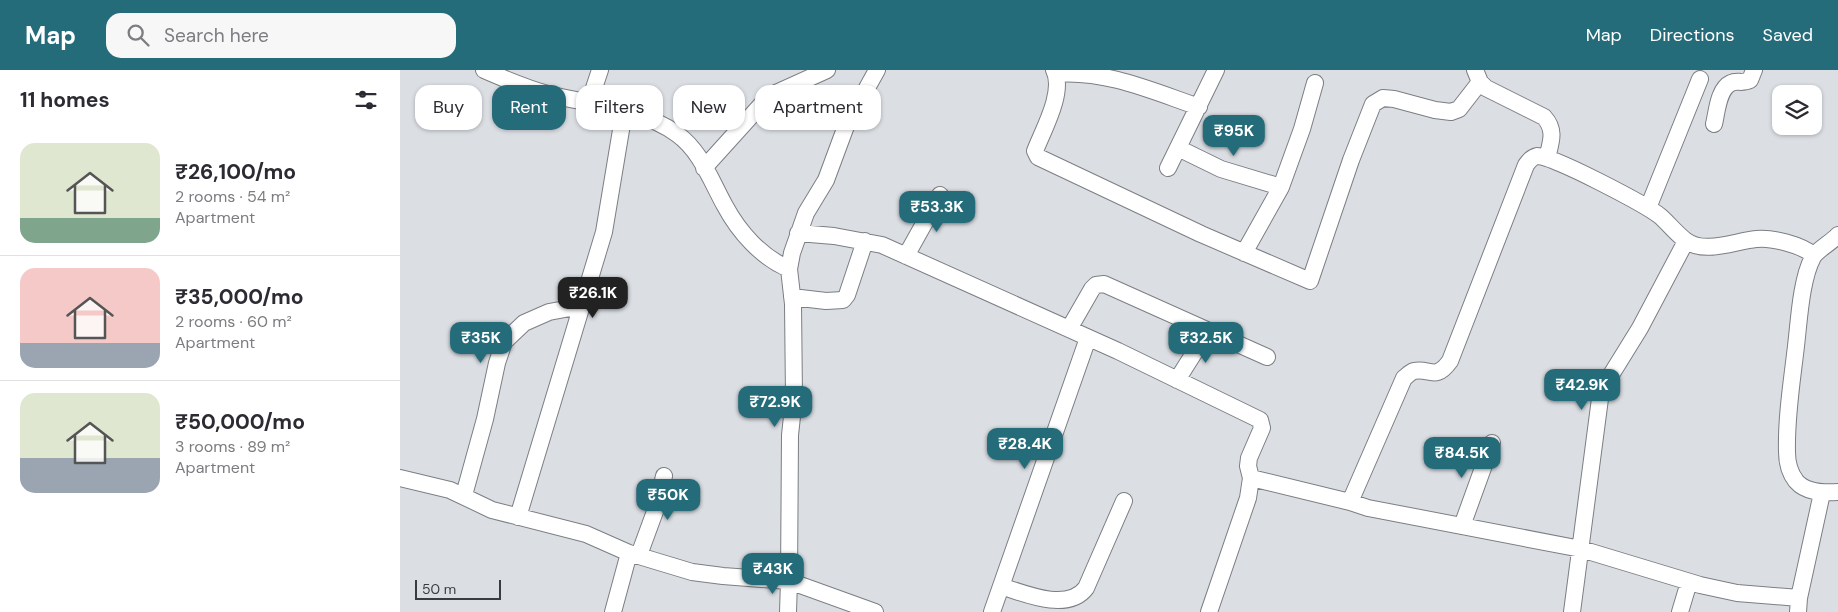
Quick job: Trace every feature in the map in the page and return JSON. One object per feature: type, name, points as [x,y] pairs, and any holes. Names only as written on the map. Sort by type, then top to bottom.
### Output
[{"type":"street","points":[[484,70],[520,85],[576,100]]},
{"type":"street","points":[[595,85],[600,70]]},
{"type":"street","points":[[704,168],[761,105],[776,93],[827,70]]},
{"type":"street","points":[[788,612],[790,435],[794,398],[792,297],[788,269],[806,213],[826,180],[846,126],[877,70]]},
{"type":"street","points":[[1168,168],[1216,70]]},
{"type":"street","points":[[1714,124],[1722,91],[1728,84],[1733,82],[1744,83],[1750,80],[1754,70]]},
{"type":"street","points":[[1199,107],[1134,84],[1104,76],[1055,72],[1056,90],[1052,111],[1035,151],[1038,157],[1099,187],[1310,281],[1372,104],[1383,98],[1451,112],[1459,109],[1477,76],[1486,88],[1544,116],[1549,122],[1553,138],[1547,158]]},
{"type":"street","points":[[1648,208],[1700,79]]},
{"type":"street","points":[[1244,253],[1281,187],[1302,129],[1315,83]]},
{"type":"street","points":[[663,125],[678,135],[695,150],[726,207],[744,235],[761,251],[788,269]]},
{"type":"street","points":[[518,517],[580,306],[604,232],[621,130]]},
{"type":"street","points":[[1178,148],[1221,169],[1281,187]]},
{"type":"street","points":[[1350,502],[1404,378],[1412,371],[1436,372],[1445,368],[1450,361],[1526,165],[1533,157],[1539,156],[1556,160],[1648,208],[1660,216],[1686,241],[1695,245],[1713,246],[1765,238],[1800,247],[1814,255]]},
{"type":"street","points":[[906,256],[940,195]]},
{"type":"street","points":[[798,233],[834,236],[882,245],[1069,329],[1260,420],[1262,428],[1249,458],[1248,466],[1251,478],[1248,498],[1209,612]]},
{"type":"street","points":[[1251,478],[1368,508],[1581,549],[1689,582],[1799,605],[1830,493],[1808,490],[1797,482],[1788,468],[1787,452],[1791,397],[1803,291],[1814,255],[1838,235]]},
{"type":"street","points":[[792,297],[826,301],[842,300],[847,295],[865,241]]},
{"type":"street","points":[[1572,612],[1601,391],[1640,328],[1686,241]]},
{"type":"street","points":[[1069,329],[1092,289],[1100,284],[1104,284],[1267,358]]},
{"type":"street","points":[[464,495],[486,419],[497,363],[504,342],[524,323],[549,312],[580,306]]},
{"type":"street","points":[[1177,380],[1208,331]]},
{"type":"street","points":[[992,612],[1088,338]]},
{"type":"street","points":[[1462,526],[1492,443]]},
{"type":"street","points":[[613,612],[634,554],[657,506],[664,476]]},
{"type":"street","points":[[400,478],[450,490],[464,495],[470,501],[492,510],[586,534],[634,554],[692,572],[789,581],[875,612]]},
{"type":"street","points":[[1001,586],[1046,600],[1068,602],[1082,595],[1124,501]]},
{"type":"street","points":[[1680,612],[1689,582]]}]
